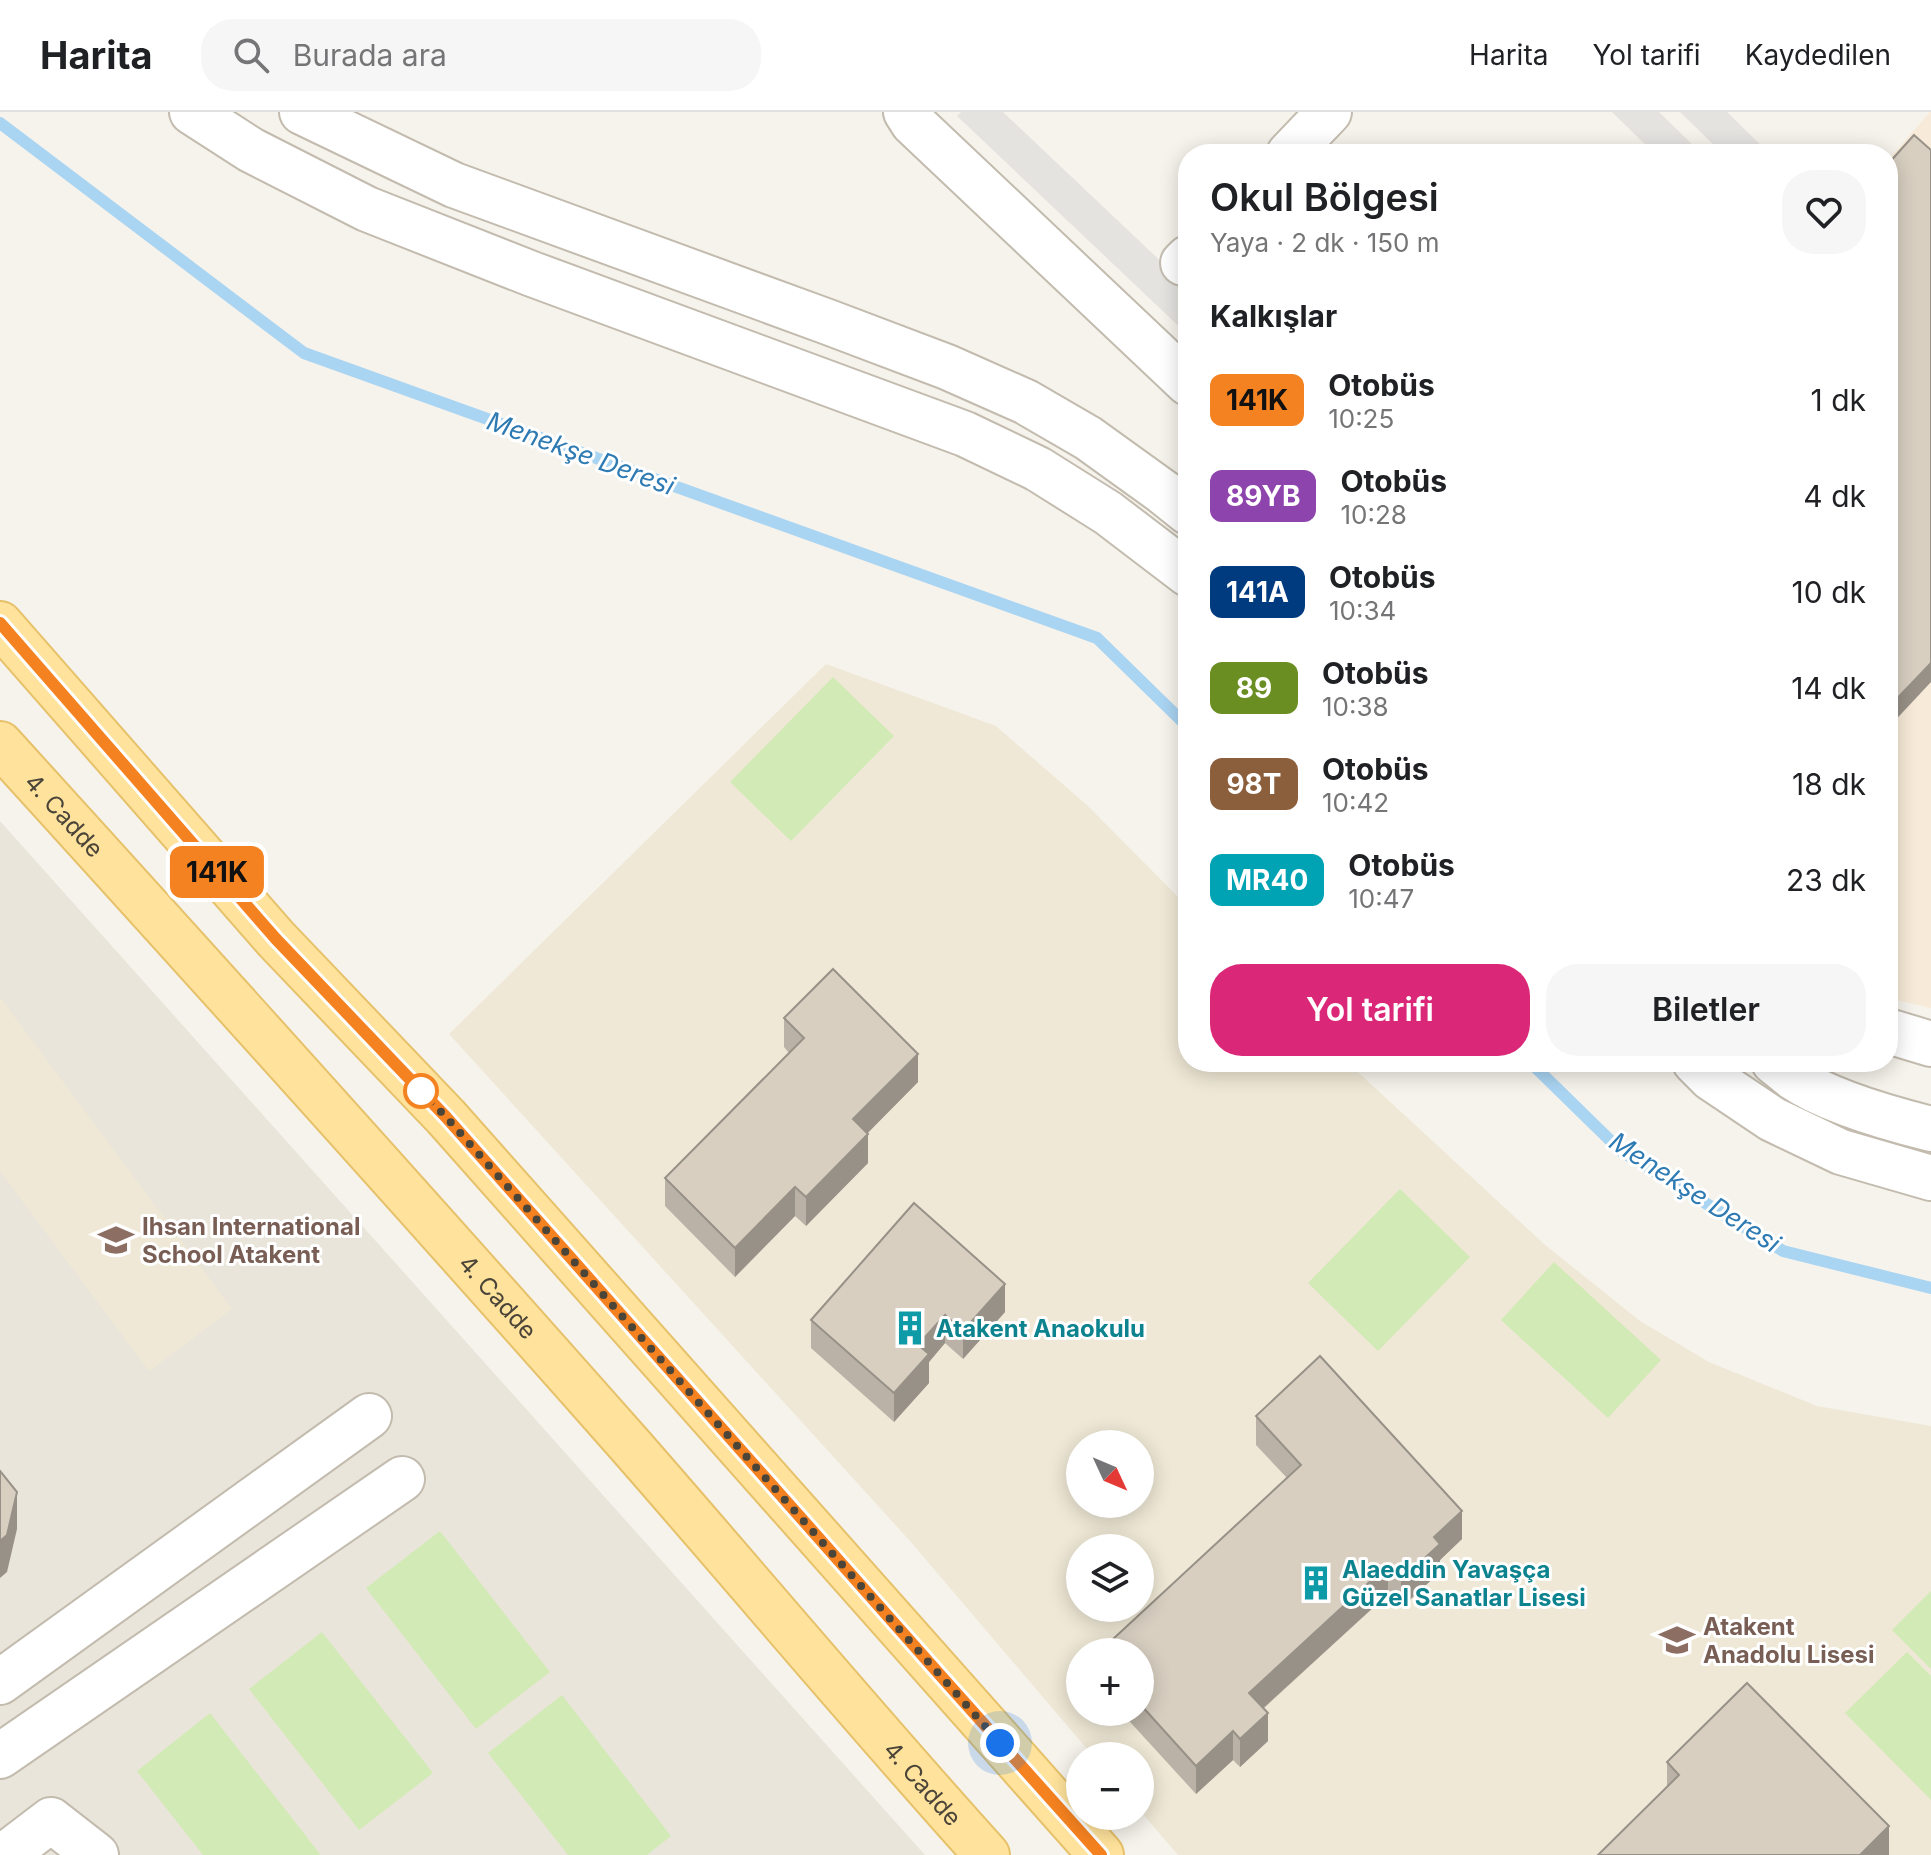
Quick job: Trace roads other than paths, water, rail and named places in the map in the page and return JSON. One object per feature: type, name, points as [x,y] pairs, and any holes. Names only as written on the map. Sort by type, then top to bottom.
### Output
[{"type":"main road","points":[[0,624],[276,939],[446,1117],[1101,1855]]},
{"type":"main road","name":"4. Cadde","points":[[0,744],[609,1422],[987,1855]]},
{"type":"street","points":[[192,112],[251,150],[367,209],[532,274],[965,434],[1038,469],[1108,513],[1178,566]]},
{"type":"street","points":[[302,112],[454,185],[947,367],[1026,402],[1088,438],[1178,504]]},
{"type":"street","points":[[906,112],[913,123],[1178,374]]},
{"type":"street","points":[[1299,144],[1329,112]]},
{"type":"street","points":[[1898,1034],[1931,1044]]},
{"type":"street","points":[[1705,1072],[1772,1119],[1841,1152],[1931,1178]]},
{"type":"street","points":[[1786,1072],[1834,1099],[1931,1129]]},
{"type":"street","points":[[0,1682],[369,1416]]},
{"type":"street","points":[[0,1756],[402,1479]]},
{"type":"street","points":[[5,1855],[51,1820],[96,1855]]},
{"type":"waterway","name":"Menekşe Deresi","points":[[0,123],[304,353],[1097,638],[1178,717]]},
{"type":"waterway","name":"Menekşe Deresi","points":[[1540,1072],[1621,1151],[1783,1251],[1931,1288]]},
{"type":"place","name":"Ihsan International School Atakent","points":[[116,1240]]},
{"type":"place","name":"Atakent Anaokulu","points":[[910,1328]]},
{"type":"place","name":"Alaeddin Yavaşça Güzel Sanatlar Lisesi","points":[[1316,1583]]},
{"type":"place","name":"Atakent Anadolu Lisesi","points":[[1677,1640]]}]
